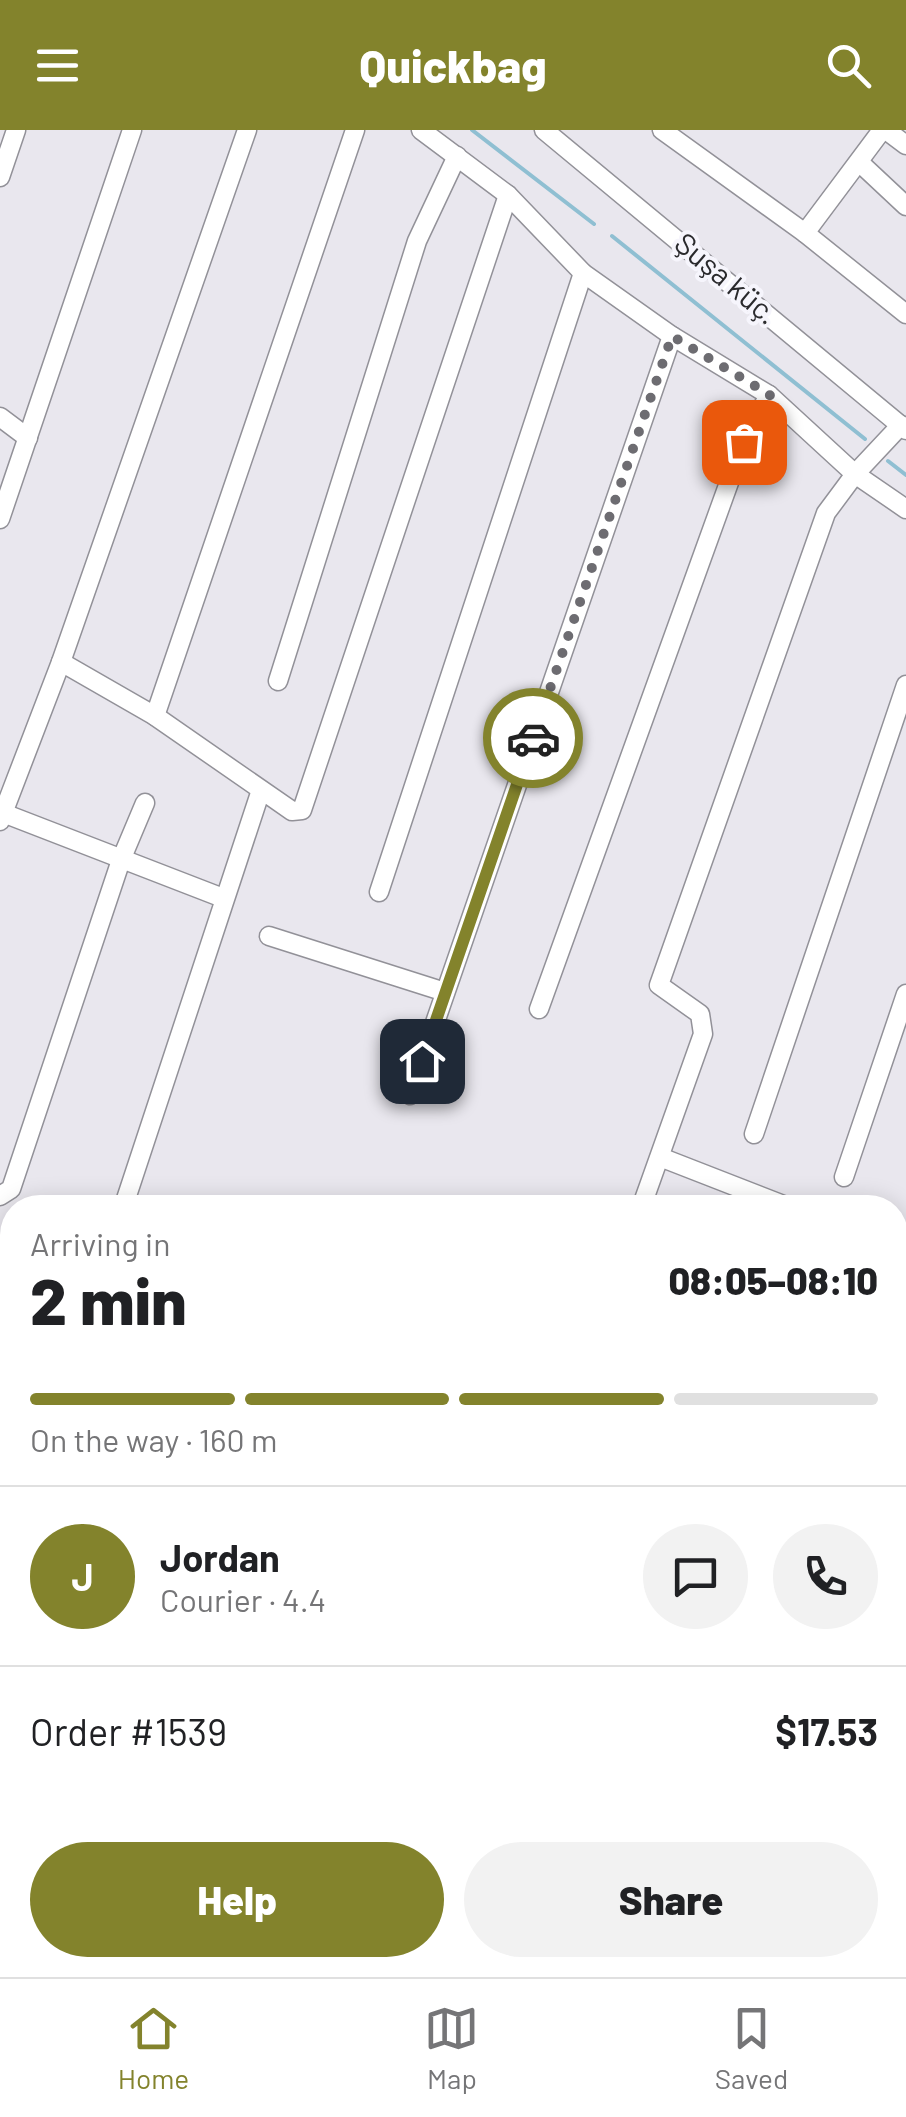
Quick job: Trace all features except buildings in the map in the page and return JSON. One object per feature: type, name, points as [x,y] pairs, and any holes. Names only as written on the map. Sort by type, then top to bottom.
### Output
[{"type":"street","points":[[0,177],[16,130]]},
{"type":"street","points":[[1,515],[132,130]]},
{"type":"street","points":[[224,898],[2,817],[61,662],[247,130]]},
{"type":"street","points":[[155,716],[355,130]]},
{"type":"street","points":[[420,130],[508,195],[583,273],[672,336],[770,395],[855,474],[906,509]]},
{"type":"street","name":"Şuşa küç.","points":[[544,130],[903,428]]},
{"type":"street","points":[[662,130],[805,233],[906,314]]},
{"type":"street","points":[[805,233],[884,130],[906,145]]},
{"type":"street","points":[[278,681],[417,241],[457,156]]},
{"type":"street","points":[[859,162],[906,206]]},
{"type":"street","points":[[61,662],[155,716],[292,810],[302,810],[508,195]]},
{"type":"street","points":[[379,892],[583,273]]},
{"type":"street","points":[[410,1095],[672,336]]},
{"type":"street","points":[[539,1008],[744,442],[770,395]]},
{"type":"street","points":[[0,418],[28,438]]},
{"type":"street","points":[[646,1195],[704,1022],[700,1014],[659,985],[826,512],[855,474],[903,428]]},
{"type":"street","points":[[754,1134],[906,685]]},
{"type":"street","points":[[127,1195],[261,790]]},
{"type":"street","points":[[1,1195],[11,1188],[121,860],[146,803]]},
{"type":"street","points":[[269,936],[445,992]]},
{"type":"street","points":[[844,1177],[906,994]]},
{"type":"street","points":[[660,1157],[758,1195]]},
{"type":"waterway","points":[[472,130],[594,224]]},
{"type":"waterway","points":[[612,236],[865,439]]},
{"type":"waterway","points":[[888,461],[906,475]]},
{"type":"way so far","points":[[533,738],[672,336],[770,395],[744,442]]},
{"type":"route","points":[[422,1061],[533,738]]}]
